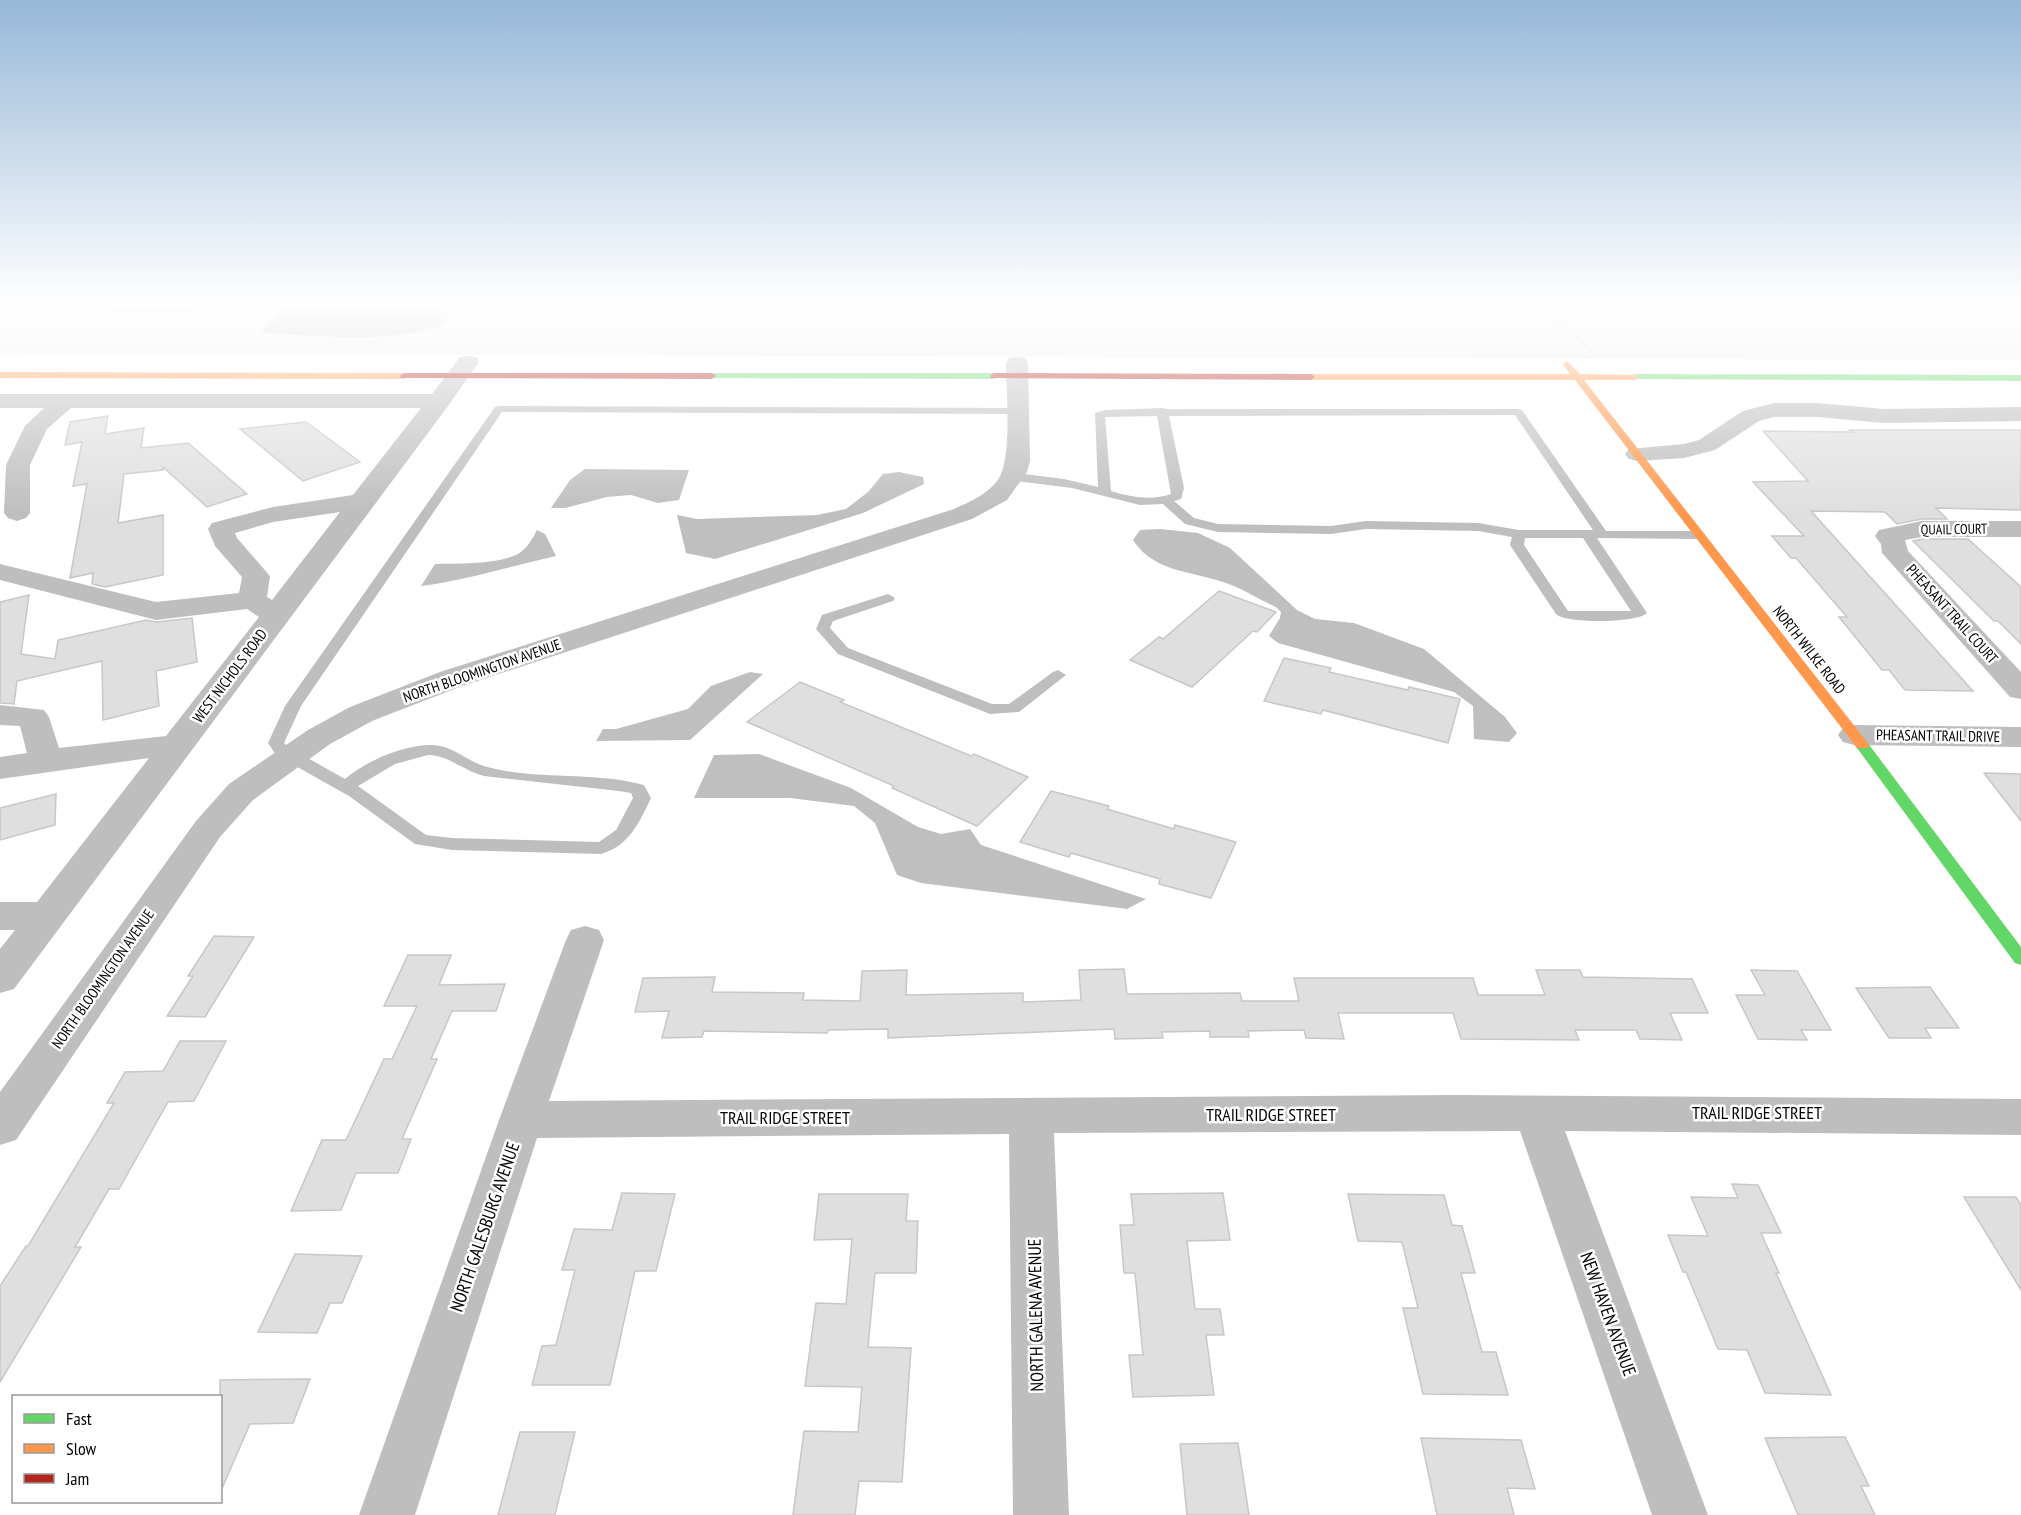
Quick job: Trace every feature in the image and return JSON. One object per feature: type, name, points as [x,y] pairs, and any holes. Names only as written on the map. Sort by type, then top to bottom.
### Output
[{"type":"main road","points":[[0,375],[219,372]]},
{"type":"main road","points":[[1136,372],[1577,378],[2021,378]]},
{"type":"main road","name":"NORTH WILKE ROAD","points":[[1572,372],[1854,735],[2021,959]]},
{"type":"street","name":"WEST NICHOLS ROAD","points":[[0,978],[178,745],[264,608],[363,502],[461,372]]},
{"type":"street","points":[[1014,477],[1018,461],[1017,372]]},
{"type":"street","points":[[0,401],[440,401]]},
{"type":"street","points":[[17,513],[9,470],[36,426],[65,401]]},
{"type":"street","points":[[1637,454],[1684,451],[1707,445],[1751,416],[1774,410],[1817,410],[1884,416],[2021,414]]},
{"type":"street","name":"NORTH BLOOMINGTON AVENUE","points":[[0,1126],[208,829],[241,792],[319,737],[362,714],[451,679],[963,514],[998,495],[1014,477]]},
{"type":"street","points":[[0,572],[156,611],[264,608],[256,576],[229,547],[221,529],[243,522],[320,507],[363,502]]},
{"type":"street","name":"QUAIL COURT","points":[[1888,536],[1922,529],[2021,529]]},
{"type":"street","name":"PHEASANT TRAIL COURT","points":[[1888,536],[1894,544],[1895,553],[2021,690]]},
{"type":"street","points":[[0,715],[33,717],[46,761]]},
{"type":"street","name":"PHEASANT TRAIL DRIVE","points":[[1854,735],[2021,737]]},
{"type":"street","points":[[0,768],[178,745]]},
{"type":"street","points":[[0,916],[48,916]]},
{"type":"street","name":"NORTH GALESBURG AVENUE","points":[[387,1515],[521,1120],[585,940]]},
{"type":"street","name":"TRAIL RIDGE STREET","points":[[521,1120],[1536,1113],[1817,1113],[2021,1117]]},
{"type":"street","name":"NEW HAVEN AVENUE","points":[[1536,1113],[1680,1515]]},
{"type":"street","name":"NORTH GALENA AVENUE","points":[[1031,1116],[1041,1515]]},
{"type":"lane","points":[[347,787],[376,767],[411,752],[438,750],[481,771],[614,783],[638,789],[642,798],[627,829],[615,842],[601,848],[452,844],[421,840],[347,787],[282,751],[276,743],[293,706],[499,409],[1017,411]]},
{"type":"lane","points":[[1105,492],[1099,415],[1115,411],[1518,412],[1602,534]]},
{"type":"lane","points":[[1014,477],[1079,486],[1144,502],[1167,501],[1177,496],[1178,488],[1162,411]]},
{"type":"lane","points":[[1167,501],[1185,520],[1202,526],[1218,528],[1331,530],[1366,525],[1456,526],[1519,534],[1699,535]]},
{"type":"lane","points":[[1519,534],[1517,545],[1563,614],[1569,616],[1640,613],[1587,534]]},
{"type":"lane","points":[[888,598],[827,618],[823,629],[843,651],[990,710],[1013,709],[1058,675]]},
{"type":"shaded area","points":[[585,469],[689,470],[679,500],[658,503],[631,495],[607,497],[565,508],[551,508],[570,480]]},
{"type":"shaded area","points":[[899,472],[923,477],[924,484],[863,513],[715,559],[686,553],[677,515],[697,519],[817,515],[846,509],[868,492],[883,474]]},
{"type":"shaded area","points":[[1160,529],[1198,533],[1230,548],[1297,610],[1315,619],[1354,623],[1424,649],[1505,717],[1517,733],[1509,742],[1474,739],[1473,706],[1454,692],[1278,643],[1269,636],[1280,618],[1281,612],[1276,607],[1221,581],[1166,566],[1153,560],[1133,540],[1140,530]]},
{"type":"shaded area","points":[[537,530],[545,534],[556,556],[472,577],[421,586],[435,564],[476,563],[516,555],[531,541]]},
{"type":"shaded area","points":[[750,672],[763,674],[690,740],[596,741],[603,729],[616,729],[688,709],[711,686]]},
{"type":"shaded area","points":[[759,754],[851,788],[918,827],[941,834],[970,829],[981,845],[1146,899],[1127,909],[921,883],[897,875],[875,823],[854,806],[790,798],[694,798],[714,755]]},
{"type":"building","points":[[108,416],[105,434],[144,428],[141,448],[188,443],[247,494],[207,507],[163,467],[163,470],[124,474],[118,523],[163,515],[163,575],[105,587],[92,584],[93,573],[70,578],[87,484],[73,486],[82,442],[65,445],[70,422]]},
{"type":"building","points":[[306,422],[360,462],[303,481],[240,429]]},
{"type":"building","points":[[1849,430],[2021,430],[2021,510],[1936,508],[1947,519],[1922,519],[1897,524],[1885,512],[1811,511],[1973,691],[1905,690],[1889,670],[1882,670],[1839,617],[1847,617],[1796,558],[1791,558],[1772,536],[1804,536],[1753,482],[1808,481],[1763,431],[1852,432]]},
{"type":"building","points":[[1968,539],[2021,587],[2021,644],[1998,621],[1994,621],[1913,541]]},
{"type":"building","points":[[1219,591],[1276,612],[1257,632],[1253,631],[1192,687],[1130,660],[1159,637],[1163,639]]},
{"type":"building","points":[[29,595],[21,654],[55,659],[58,640],[146,620],[156,622],[192,618],[197,662],[156,671],[159,706],[103,720],[102,661],[17,681],[14,704],[0,703],[0,602]]},
{"type":"building","points":[[1284,658],[1331,668],[1329,672],[1460,699],[1448,743],[1323,710],[1321,714],[1264,701]]},
{"type":"building","points":[[800,682],[844,700],[840,702],[1028,777],[977,826],[892,788],[894,786],[747,722]]},
{"type":"building","points":[[1984,773],[2021,774],[2021,821]]},
{"type":"building","points":[[1051,791],[1109,806],[1107,809],[1174,829],[1175,825],[1236,842],[1211,898],[1159,884],[1160,879],[1071,853],[1069,857],[1020,842]]},
{"type":"building","points":[[56,794],[55,825],[0,840],[0,808]]},
{"type":"building","points":[[214,936],[254,937],[205,1017],[167,1016],[193,976],[188,976]]},
{"type":"building","points":[[408,955],[451,955],[439,985],[505,984],[496,1011],[452,1011],[431,1059],[437,1059],[402,1139],[411,1139],[398,1173],[356,1173],[341,1210],[291,1211],[322,1140],[346,1140],[384,1059],[392,1059],[417,1006],[384,1006]]},
{"type":"building","points":[[1124,969],[1127,994],[1240,993],[1242,1001],[1299,1001],[1294,978],[1473,978],[1478,995],[1545,995],[1536,970],[1580,970],[1583,977],[1692,979],[1708,1013],[1670,1013],[1682,1040],[1640,1039],[1636,1030],[1575,1030],[1579,1040],[1461,1039],[1453,1013],[1338,1013],[1344,1039],[1306,1038],[1304,1030],[1248,1031],[1249,1037],[1210,1037],[1210,1031],[1162,1032],[1163,1038],[1115,1039],[1114,1029],[888,1038],[888,1029],[828,1030],[827,1033],[704,1031],[702,1037],[662,1038],[669,1011],[635,1012],[643,978],[715,977],[712,992],[804,993],[803,1000],[860,1001],[862,971],[907,970],[906,995],[1023,993],[1023,1002],[1081,1000],[1079,970]]},
{"type":"building","points":[[1751,970],[1797,971],[1831,1030],[1801,1030],[1807,1040],[1758,1039],[1736,995],[1765,995]]},
{"type":"building","points":[[1930,987],[1959,1028],[1925,1028],[1931,1038],[1889,1038],[1856,988]]},
{"type":"building","points":[[180,1041],[226,1041],[194,1101],[168,1102],[119,1189],[109,1189],[75,1247],[81,1247],[0,1382],[0,1286],[28,1246],[114,1103],[107,1103],[125,1072],[163,1071]]},
{"type":"building","points":[[1732,1184],[1758,1185],[1781,1233],[1761,1233],[1779,1273],[1776,1273],[1831,1395],[1765,1393],[1747,1350],[1718,1349],[1668,1235],[1708,1236],[1691,1197],[1738,1198]]},
{"type":"building","points":[[622,1193],[675,1194],[656,1271],[635,1271],[610,1385],[532,1385],[542,1346],[556,1345],[575,1270],[562,1270],[574,1229],[612,1230]]},
{"type":"building","points":[[1223,1193],[1230,1240],[1187,1241],[1195,1309],[1220,1309],[1224,1335],[1206,1335],[1214,1395],[1133,1397],[1129,1355],[1143,1355],[1135,1273],[1124,1273],[1120,1225],[1134,1225],[1131,1194]]},
{"type":"building","points":[[819,1194],[908,1194],[906,1221],[918,1221],[916,1273],[875,1273],[868,1347],[911,1348],[902,1482],[859,1481],[855,1515],[793,1515],[804,1431],[858,1432],[862,1387],[805,1386],[816,1303],[846,1304],[852,1239],[814,1240]]},
{"type":"building","points":[[1348,1194],[1444,1195],[1452,1225],[1462,1226],[1475,1273],[1461,1273],[1482,1352],[1496,1352],[1508,1395],[1423,1394],[1403,1308],[1418,1308],[1402,1242],[1358,1241]]},
{"type":"building","points":[[1964,1197],[2016,1197],[2021,1205],[2021,1290]]},
{"type":"building","points":[[295,1254],[362,1256],[342,1303],[330,1303],[317,1333],[258,1332]]},
{"type":"building","points":[[310,1379],[293,1423],[250,1424],[222,1488],[222,1395],[220,1395],[220,1380]]},
{"type":"building","points":[[520,1432],[575,1432],[555,1515],[498,1515]]},
{"type":"building","points":[[1845,1437],[1869,1486],[1861,1486],[1875,1515],[1798,1515],[1765,1438]]},
{"type":"building","points":[[1421,1438],[1521,1440],[1535,1489],[1507,1488],[1514,1515],[1437,1515]]},
{"type":"building","points":[[1238,1443],[1249,1515],[1187,1515],[1180,1444]]},
{"type":"traffic: fast","points":[[712,376],[994,376]]},
{"type":"traffic: fast","points":[[1635,377],[2021,378]]},
{"type":"traffic: fast","points":[[1862,745],[2021,959]]},
{"type":"traffic: slow","points":[[1573,372],[1862,745]]},
{"type":"traffic: slow","points":[[0,375],[404,376]]},
{"type":"traffic: slow","points":[[1311,377],[1635,377]]},
{"type":"traffic: jam","points":[[404,376],[712,376]]},
{"type":"traffic: jam","points":[[994,376],[1311,377]]}]
